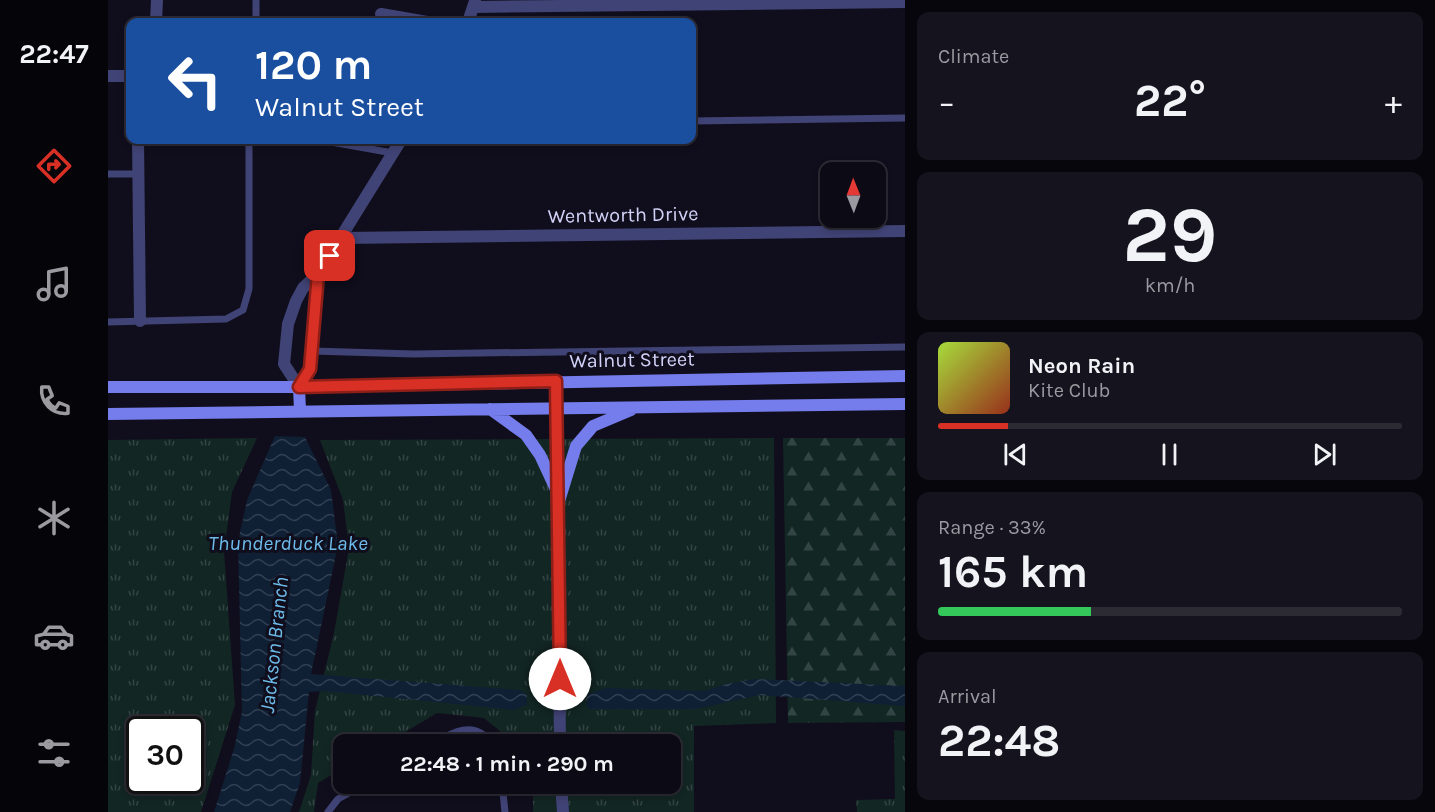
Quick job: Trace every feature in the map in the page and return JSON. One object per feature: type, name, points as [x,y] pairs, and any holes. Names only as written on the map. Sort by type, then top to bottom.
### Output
[{"type":"main road","name":"Walnut Street","points":[[108,387],[299,387],[905,376]]},
{"type":"main road","points":[[299,387],[300,411]]},
{"type":"main road","points":[[108,414],[905,404]]},
{"type":"main road","points":[[560,498],[576,446],[593,426],[639,408]]},
{"type":"main road","points":[[490,410],[526,435],[540,455],[560,498]]},
{"type":"street","points":[[156,18],[157,0]]},
{"type":"street","points":[[474,4],[905,2]]},
{"type":"street","points":[[381,14],[404,18]]},
{"type":"street","points":[[108,76],[126,76]]},
{"type":"street","points":[[138,144],[141,321]]},
{"type":"street","points":[[318,274],[310,369],[299,387],[284,364],[288,324],[296,300],[303,288],[318,274],[342,238],[398,144]]},
{"type":"street","name":"Wentworth Drive","points":[[342,238],[905,231]]},
{"type":"street","points":[[556,381],[560,498],[560,734]]},
{"type":"street","points":[[562,794],[563,812]]},
{"type":"lane","points":[[256,0],[256,18]]},
{"type":"lane","points":[[696,121],[905,118]]},
{"type":"lane","points":[[108,322],[226,319],[243,310],[249,289],[249,144]]},
{"type":"lane","points":[[342,144],[393,153]]},
{"type":"lane","points":[[108,174],[138,174]]},
{"type":"lane","points":[[312,351],[413,354],[905,347]]},
{"type":"lane","points":[[453,734],[464,729],[483,734]]},
{"type":"lane","points":[[328,812],[338,799],[347,794]]},
{"type":"lane","points":[[503,794],[505,812]]},
{"type":"green space","points":[[257,438],[232,492],[224,552],[235,705],[201,812],[108,812],[108,440]]},
{"type":"green space","points":[[774,438],[776,723],[694,726],[694,812],[533,812],[533,794],[681,794],[681,734],[504,734],[484,718],[437,713],[402,734],[333,734],[333,774],[318,783],[314,812],[299,812],[311,775],[315,711],[334,633],[349,548],[343,500],[320,440]]},
{"type":"green space","points":[[783,438],[905,438],[905,722],[788,723]]},
{"type":"green space","points":[[894,730],[905,731],[905,812],[857,812],[856,800],[895,799]]},
{"type":"water","name":"Thunderduck Lake","points":[[275,436],[305,437],[331,490],[338,545],[311,674],[520,690],[527,695],[527,705],[514,710],[325,691],[309,692],[300,783],[290,812],[214,812],[234,749],[242,712],[238,542],[247,500]]},
{"type":"water","points":[[756,679],[905,686],[905,706],[760,695],[696,709],[590,709],[586,705],[588,694],[606,688],[705,691],[726,684]]},
{"type":"route","points":[[330,256],[318,274],[310,369],[299,387],[556,381],[560,498],[560,679]]},
{"type":"water label","name":"Jackson Branch","points":[[274,645]]}]
